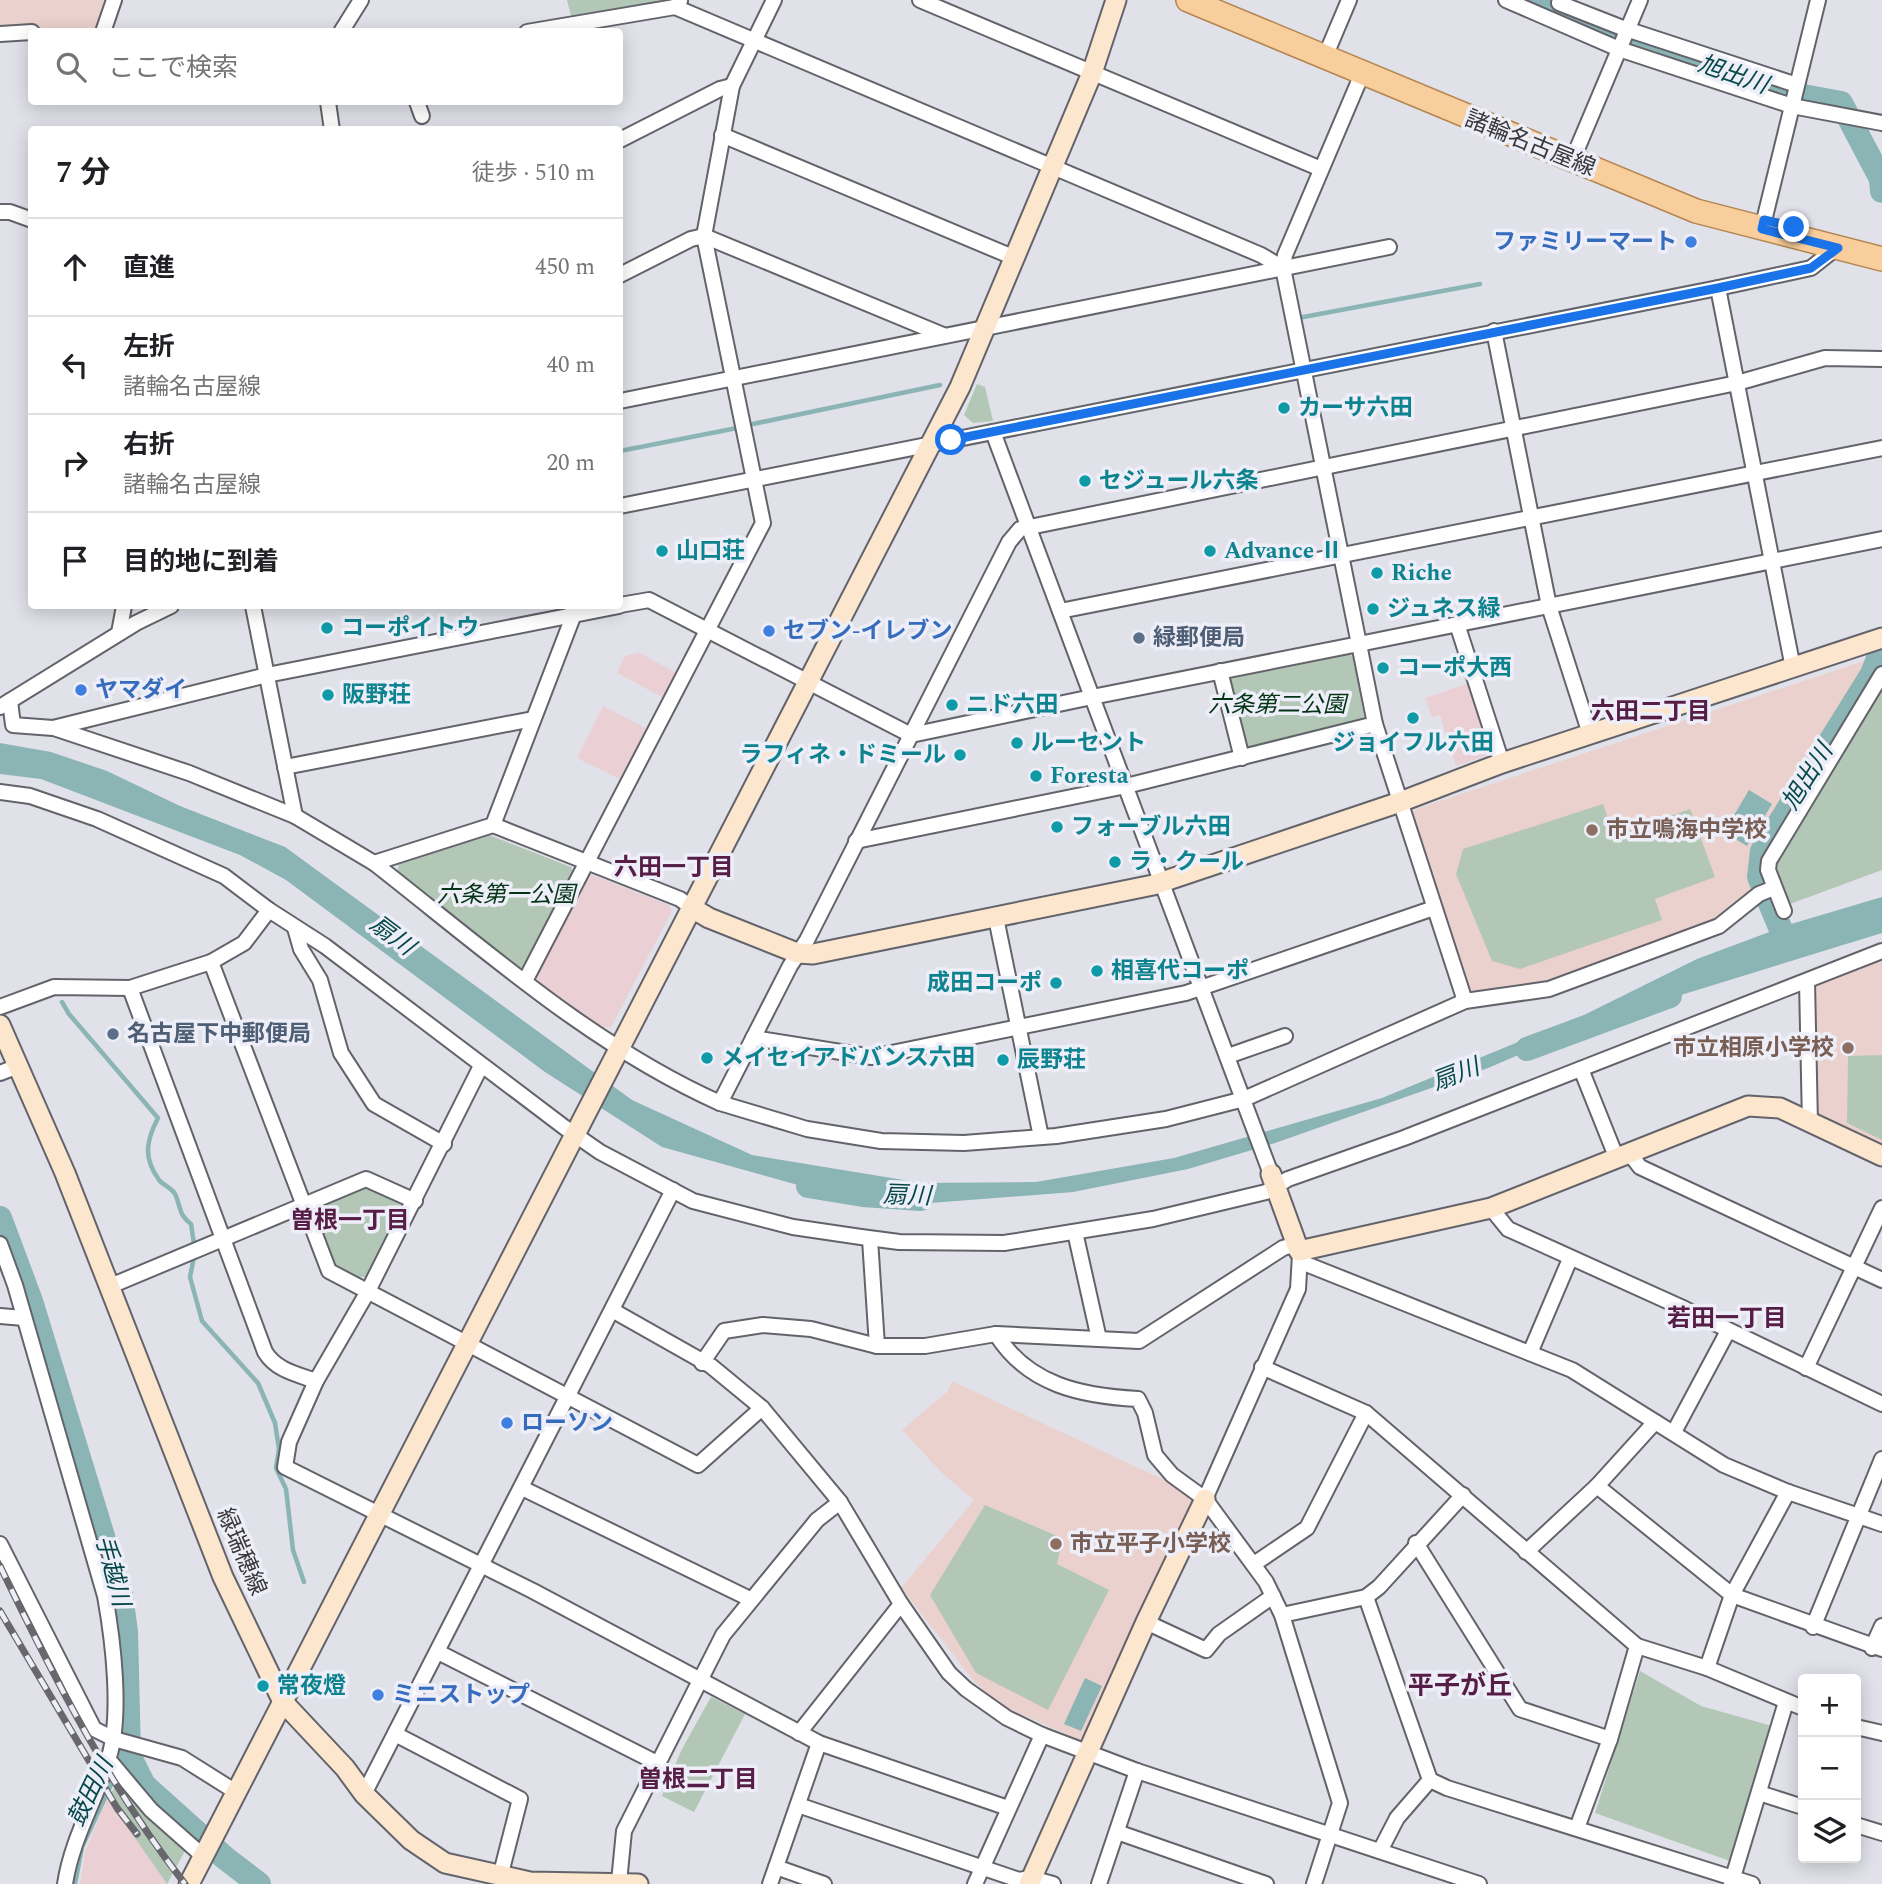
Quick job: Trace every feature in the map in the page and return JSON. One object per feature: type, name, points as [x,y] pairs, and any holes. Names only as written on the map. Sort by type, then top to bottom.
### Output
[{"type":"main road","name":"諸輪名古屋線","points":[[1188,0],[1362,74],[1574,156]]},
{"type":"main road","name":"諸輪名古屋線","points":[[1226,0],[1696,211],[1841,243],[1882,259]]},
{"type":"main road","name":"諸輪名古屋線","points":[[1841,243],[1882,246]]},
{"type":"street","points":[[104,28],[114,0]]},
{"type":"street","points":[[343,28],[360,0]]},
{"type":"street","points":[[525,981],[763,523],[704,236],[732,86],[774,0]]},
{"type":"street","points":[[920,0],[1321,169]]},
{"type":"street","points":[[189,1884],[960,387],[1091,73],[1116,0]]},
{"type":"street","points":[[1330,45],[1349,0]]},
{"type":"street","points":[[1506,0],[1794,95],[1847,117],[1882,123]]},
{"type":"street","points":[[1560,0],[1559,3],[1623,38],[1794,95]]},
{"type":"street","points":[[1574,156],[1640,0]]},
{"type":"street","points":[[1763,225],[1818,0]]},
{"type":"street","points":[[549,28],[678,4],[754,41],[1261,255],[1283,268]]},
{"type":"street","points":[[0,34],[28,32]]},
{"type":"street","points":[[1362,74],[1321,169],[1283,268],[1375,724],[1465,1000]]},
{"type":"street","points":[[623,138],[720,89],[732,86]]},
{"type":"street","points":[[328,105],[331,126]]},
{"type":"street","points":[[722,135],[1015,258]]},
{"type":"street","points":[[0,212],[10,212],[28,219]]},
{"type":"street","points":[[623,273],[691,239],[704,236],[944,335]]},
{"type":"street","points":[[623,505],[1811,268],[1841,243]]},
{"type":"street","points":[[623,400],[1389,247]]},
{"type":"street","points":[[1718,288],[1793,668]]},
{"type":"street","points":[[1494,331],[1549,606],[1590,734]]},
{"type":"street","points":[[720,1103],[797,953],[807,940],[1016,531],[1028,525],[1737,383],[1825,358],[1882,359]]},
{"type":"street","points":[[993,432],[1274,1179],[1299,1252],[1298,1289],[1030,1881]]},
{"type":"street","points":[[1060,611],[1341,553],[1882,448]]},
{"type":"street","points":[[623,605],[649,600],[911,735],[1882,539]]},
{"type":"street","points":[[119,633],[123,609]]},
{"type":"street","points":[[165,609],[119,633],[5,704],[13,724],[53,728],[189,773],[295,816],[374,863],[616,1055],[720,1103],[807,1129],[881,1141],[964,1143],[1041,1137],[1166,1119],[1244,1099],[1465,1000],[1549,989],[1719,926],[1768,890]]},
{"type":"street","points":[[254,609],[295,816]]},
{"type":"street","points":[[53,728],[267,675],[573,610]]},
{"type":"street","points":[[493,825],[573,610]]},
{"type":"street","points":[[1457,625],[1502,763]]},
{"type":"street","points":[[374,863],[493,825],[680,899],[709,918],[797,953],[828,953],[1144,887],[1400,802],[1502,763],[1881,638]]},
{"type":"street","points":[[1220,671],[1242,758]]},
{"type":"street","points":[[1784,911],[1768,890],[1768,870],[1773,851],[1882,674]]},
{"type":"street","points":[[285,767],[533,719]]},
{"type":"street","points":[[856,841],[1126,786],[1375,724]]},
{"type":"street","points":[[0,792],[30,796],[156,844],[223,876],[295,928],[325,946],[481,1066],[579,1126],[600,1152],[693,1201],[793,1227],[899,1242],[1004,1243],[1207,1208],[1266,1192],[1274,1179],[1581,1069],[1882,951]]},
{"type":"street","points":[[752,1038],[872,1058],[1186,993],[1434,908]]},
{"type":"street","points":[[0,1007],[54,988],[131,988],[211,962],[244,943],[269,910]]},
{"type":"street","points":[[996,918],[1041,1137]]},
{"type":"street","points":[[295,928],[301,949],[320,980],[341,1053],[374,1104],[444,1144]]},
{"type":"street","points":[[211,962],[329,1271],[698,1465],[762,1408]]},
{"type":"street","points":[[1807,981],[1810,1124]]},
{"type":"street","points":[[131,988],[271,1361],[316,1381]]},
{"type":"street","name":"緑瑞穂線","points":[[0,1025],[9,1070],[61,1162],[223,1577],[283,1702],[345,1769],[364,1794],[411,1840],[445,1863],[530,1882],[629,1883]]},
{"type":"street","points":[[1228,1056],[1285,1036]]},
{"type":"street","points":[[481,1066],[367,1293],[316,1381],[289,1442],[285,1467],[533,1591],[670,1666],[701,1679],[820,1743],[1008,1808]]},
{"type":"street","points":[[1581,1069],[1623,1157],[1882,1280]]},
{"type":"street","points":[[1299,1252],[1491,1208],[1748,1106],[1780,1108],[1882,1156]]},
{"type":"street","points":[[108,1287],[366,1180],[415,1201]]},
{"type":"street","points":[[364,1794],[673,1190]]},
{"type":"street","points":[[1491,1208],[1508,1229],[1685,1309],[1882,1404]]},
{"type":"street","points":[[1806,1368],[1882,1208]]},
{"type":"street","points":[[1075,1232],[1099,1339]]},
{"type":"street","points":[[870,1238],[877,1346]]},
{"type":"street","points":[[0,1244],[105,1596],[112,1637],[115,1768],[76,1836],[65,1884]]},
{"type":"street","points":[[702,1363],[724,1331],[763,1325],[811,1329],[877,1346],[925,1346],[996,1334],[1139,1341],[1283,1248],[1299,1252],[1572,1370],[1724,1465],[1788,1492],[1882,1524]]},
{"type":"street","points":[[1530,1353],[1570,1259]]},
{"type":"street","points":[[612,1310],[711,1366],[762,1408],[840,1502],[901,1604],[949,1673],[966,1689],[1007,1718],[1042,1735],[1137,1771],[1479,1884]]},
{"type":"street","points":[[0,1317],[24,1318]]},
{"type":"street","points":[[1674,1432],[1728,1331]]},
{"type":"street","points":[[996,1334],[1008,1353],[1048,1382],[1091,1396],[1138,1399],[1155,1455],[1172,1475],[1205,1499],[1254,1564],[1273,1596],[1282,1615],[1340,1804],[1314,1884]]},
{"type":"street","points":[[1262,1367],[1366,1413],[1637,1646],[1707,1668],[1798,1706]]},
{"type":"street","points":[[1254,1564],[1307,1528],[1366,1413]]},
{"type":"street","points":[[1526,1552],[1597,1486],[1654,1422]]},
{"type":"street","points":[[1813,1627],[1882,1459]]},
{"type":"street","points":[[1597,1486],[1732,1595],[1877,1649],[1882,1626]]},
{"type":"street","points":[[522,1488],[750,1599]]},
{"type":"street","points":[[1707,1668],[1732,1595],[1788,1492]]},
{"type":"street","points":[[1282,1615],[1366,1597],[1379,1587],[1463,1494]]},
{"type":"street","points":[[629,1883],[624,1831],[723,1635],[817,1520],[840,1502]]},
{"type":"street","points":[[1416,1543],[1520,1709],[1610,1739]]},
{"type":"street","points":[[0,1544],[94,1729],[116,1739],[182,1758],[236,1792]]},
{"type":"street","points":[[1146,1622],[1206,1650],[1219,1634],[1273,1596]]},
{"type":"street","points":[[1366,1597],[1430,1780],[1447,1788],[1577,1828],[1732,1881],[1752,1884]]},
{"type":"street","points":[[799,1733],[901,1604]]},
{"type":"street","points":[[1577,1828],[1610,1739],[1637,1646]]},
{"type":"street","points":[[438,1652],[657,1763]]},
{"type":"street","points":[[1732,1881],[1786,1702]]},
{"type":"street","points":[[1861,1728],[1882,1733]]},
{"type":"street","points":[[395,1734],[520,1799],[500,1877]]},
{"type":"street","points":[[975,1884],[1042,1735]]},
{"type":"street","points":[[770,1884],[820,1743]]},
{"type":"street","points":[[115,1768],[151,1810],[204,1854]]},
{"type":"street","points":[[1099,1884],[1137,1771]]},
{"type":"street","points":[[1380,1852],[1396,1818],[1430,1780]]},
{"type":"street","points":[[1759,1793],[1798,1805]]},
{"type":"street","points":[[798,1805],[1019,1880],[1053,1884]]},
{"type":"street","points":[[1861,1827],[1882,1833]]},
{"type":"street","points":[[1117,1832],[1266,1884]]},
{"type":"street","points":[[776,1867],[824,1884]]},
{"type":"shaded area","points":[[0,0],[107,0],[97,28],[0,28]]},
{"type":"shaded area","points":[[640,653],[676,673],[664,698],[617,673],[625,656]]},
{"type":"shaded area","name":"市立鳴海中学校","points":[[1873,658],[1760,842],[1753,868],[1757,888],[1715,921],[1547,983],[1478,993],[1469,990],[1411,817],[1416,809]]},
{"type":"shaded area","points":[[1469,683],[1491,749],[1488,755],[1456,766],[1440,715],[1432,717],[1425,698]]},
{"type":"shaded area","points":[[603,706],[648,729],[622,780],[577,758]]},
{"type":"shaded area","points":[[592,875],[669,905],[672,911],[611,1027],[603,1028],[538,981],[536,974],[586,877]]},
{"type":"shaded area","name":"市立相原小学校","points":[[1882,955],[1882,1147],[1820,1118],[1815,1112],[1813,985]]},
{"type":"shaded area","name":"市立平子小学校","points":[[952,1381],[1177,1486],[1195,1501],[1087,1739],[1082,1741],[996,1703],[973,1680],[901,1588],[974,1500],[941,1472],[902,1430],[948,1391]]},
{"type":"shaded area","points":[[107,1798],[167,1884],[80,1884],[85,1852]]},
{"type":"green space","points":[[567,0],[667,0],[571,16]]},
{"type":"green space","points":[[977,384],[985,387],[993,421],[973,423],[964,415]]},
{"type":"green space","name":"六条第二公園","points":[[1348,653],[1353,657],[1364,716],[1362,721],[1249,750],[1243,746],[1226,682],[1231,676]]},
{"type":"green space","points":[[1882,683],[1882,870],[1790,904],[1781,895],[1773,861]]},
{"type":"green space","points":[[1603,804],[1614,836],[1690,809],[1715,877],[1655,899],[1662,920],[1520,969],[1492,961],[1456,874],[1463,849]]},
{"type":"green space","name":"六条第一公園","points":[[489,835],[571,867],[574,873],[526,966],[520,968],[397,873],[399,864]]},
{"type":"green space","points":[[1882,1055],[1882,1140],[1847,1123],[1848,1056]]},
{"type":"green space","points":[[367,1187],[402,1201],[403,1207],[366,1277],[358,1277],[332,1264],[313,1213],[316,1208]]},
{"type":"green space","points":[[985,1505],[1055,1535],[1060,1551],[1057,1564],[1109,1590],[1048,1710],[976,1673],[930,1595]]},
{"type":"green space","points":[[1640,1671],[1701,1706],[1772,1726],[1730,1861],[1595,1813]]},
{"type":"green space","points":[[711,1697],[745,1714],[694,1812],[662,1796],[682,1749]]},
{"type":"green space","points":[[121,1779],[186,1849],[167,1884],[107,1798]]},
{"type":"water","name":"扇川","points":[[0,743],[51,752],[107,771],[180,806],[285,847],[632,1100],[752,1155],[922,1183],[1036,1182],[1174,1158],[1382,1098],[1584,1015],[1697,959],[1791,924],[1882,897],[1882,933],[1600,1020],[1488,1068],[1275,1143],[1188,1169],[1073,1192],[930,1203],[798,1185],[662,1147],[545,1072],[286,880],[240,855],[41,779],[0,774]]},
{"type":"water","points":[[1749,790],[1772,804],[1747,846],[1724,832]]},
{"type":"water","points":[[1085,1678],[1102,1686],[1081,1731],[1064,1724]]},
{"type":"waterway","name":"旭出川","points":[[1537,0],[1614,35],[1787,93],[1841,103],[1881,179],[1882,191]]},
{"type":"waterway","points":[[1298,318],[1480,284]]},
{"type":"waterway","points":[[748,425],[940,385]]},
{"type":"waterway","points":[[623,450],[737,428]]},
{"type":"waterway","name":"旭出川","points":[[1789,949],[1759,877],[1762,851],[1872,674],[1882,648]]},
{"type":"waterway","name":"扇川","points":[[1527,1049],[1670,996]]},
{"type":"waterway","points":[[62,1002],[69,1014],[158,1118],[151,1134],[148,1157],[159,1180],[175,1193],[182,1215],[191,1224],[194,1244]]},
{"type":"waterway","name":"扇川","points":[[808,1186],[863,1195],[921,1199]]},
{"type":"waterway","name":"手越川","points":[[0,1218],[31,1301],[121,1595],[126,1632],[129,1755],[144,1785],[225,1858],[259,1884]]},
{"type":"waterway","points":[[194,1257],[190,1277],[202,1321],[258,1383],[275,1423],[279,1449],[276,1468],[286,1489],[293,1550],[304,1582]]},
{"type":"waterway","name":"鼓田川","points":[[121,1767],[129,1755]]},
{"type":"waterway","name":"鼓田川","points":[[75,1884],[82,1847],[116,1774]]},
{"type":"railway","points":[[0,1566],[62,1690],[107,1770],[185,1884]]},
{"type":"railway","points":[[0,1611],[117,1808],[137,1834]]},
{"type":"place","name":"ファミリーマート","points":[[1691,242]]},
{"type":"place","name":"カーサ六田","points":[[1284,408]]},
{"type":"place","name":"セジュール六条","points":[[1085,481]]},
{"type":"place","name":"山口荘","points":[[662,551]]},
{"type":"place","name":"Advance Ⅱ","points":[[1210,551]]},
{"type":"place","name":"Riche","points":[[1377,573]]},
{"type":"place","name":"ジュネス緑","points":[[1373,609]]},
{"type":"place","name":"コーポイトウ","points":[[327,628]]},
{"type":"place","name":"セブン-イレブン","points":[[769,631]]},
{"type":"place","name":"緑郵便局","points":[[1139,638]]},
{"type":"place","name":"コーポ大西","points":[[1383,668]]},
{"type":"place","name":"ヤマダイ","points":[[81,690]]},
{"type":"place","name":"阪野荘","points":[[328,695]]},
{"type":"place","name":"ニド六田","points":[[952,705]]},
{"type":"place","name":"ジョイフル六田","points":[[1413,718]]},
{"type":"place","name":"ルーセント","points":[[1017,743]]},
{"type":"place","name":"ラフィネ・ドミール","points":[[960,755]]},
{"type":"place","name":"Foresta","points":[[1036,776]]},
{"type":"place","name":"フォーブル六田","points":[[1057,827]]},
{"type":"place","name":"市立鳴海中学校","points":[[1592,830]]},
{"type":"place","name":"ラ・クール","points":[[1115,862]]},
{"type":"place","name":"相喜代コーポ","points":[[1097,971]]},
{"type":"place","name":"成田コーポ","points":[[1056,983]]},
{"type":"place","name":"名古屋下中郵便局","points":[[113,1034]]},
{"type":"place","name":"市立相原小学校","points":[[1848,1048]]},
{"type":"place","name":"メイセイアドバンス六田","points":[[707,1058]]},
{"type":"place","name":"辰野荘","points":[[1003,1060]]},
{"type":"place","name":"ローソン","points":[[507,1423]]},
{"type":"place","name":"市立平子小学校","points":[[1056,1544]]},
{"type":"place","name":"常夜燈","points":[[263,1686]]},
{"type":"place","name":"ミニストップ","points":[[378,1695]]},
{"type":"district","name":"六田二丁目","points":[[1651,712]]},
{"type":"district","name":"六田一丁目","points":[[674,868]]},
{"type":"district","name":"曽根一丁目","points":[[350,1221]]},
{"type":"district","name":"若田一丁目","points":[[1727,1319]]},
{"type":"district","name":"平子が丘","points":[[1460,1686]]},
{"type":"district","name":"曽根二丁目","points":[[698,1780]]},
{"type":"route","points":[[951,440],[1811,268],[1838,248],[1762,229],[1764,220],[1794,227]]}]
